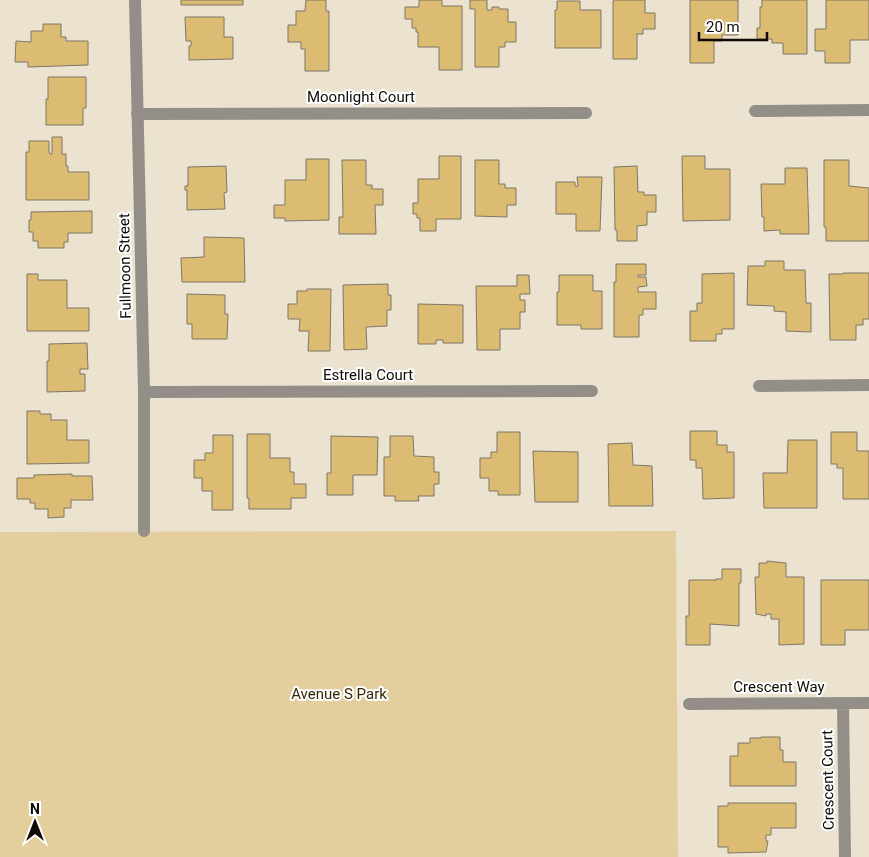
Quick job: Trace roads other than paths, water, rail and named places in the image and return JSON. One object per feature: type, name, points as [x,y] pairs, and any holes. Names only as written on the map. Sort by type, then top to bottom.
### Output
[{"type":"street","name":"Fullmoon Street","points":[[134,0],[144,392],[144,531]]},
{"type":"street","points":[[755,110],[869,110]]},
{"type":"street","name":"Moonlight Court","points":[[137,114],[586,113]]},
{"type":"street","points":[[759,386],[869,386]]},
{"type":"street","name":"Estrella Court","points":[[144,392],[592,391]]},
{"type":"street","name":"Crescent Court","points":[[843,703],[845,857]]},
{"type":"street","name":"Crescent Way","points":[[689,704],[869,703]]},
{"type":"park label","name":"Avenue S Park","points":[[339,694]]}]
